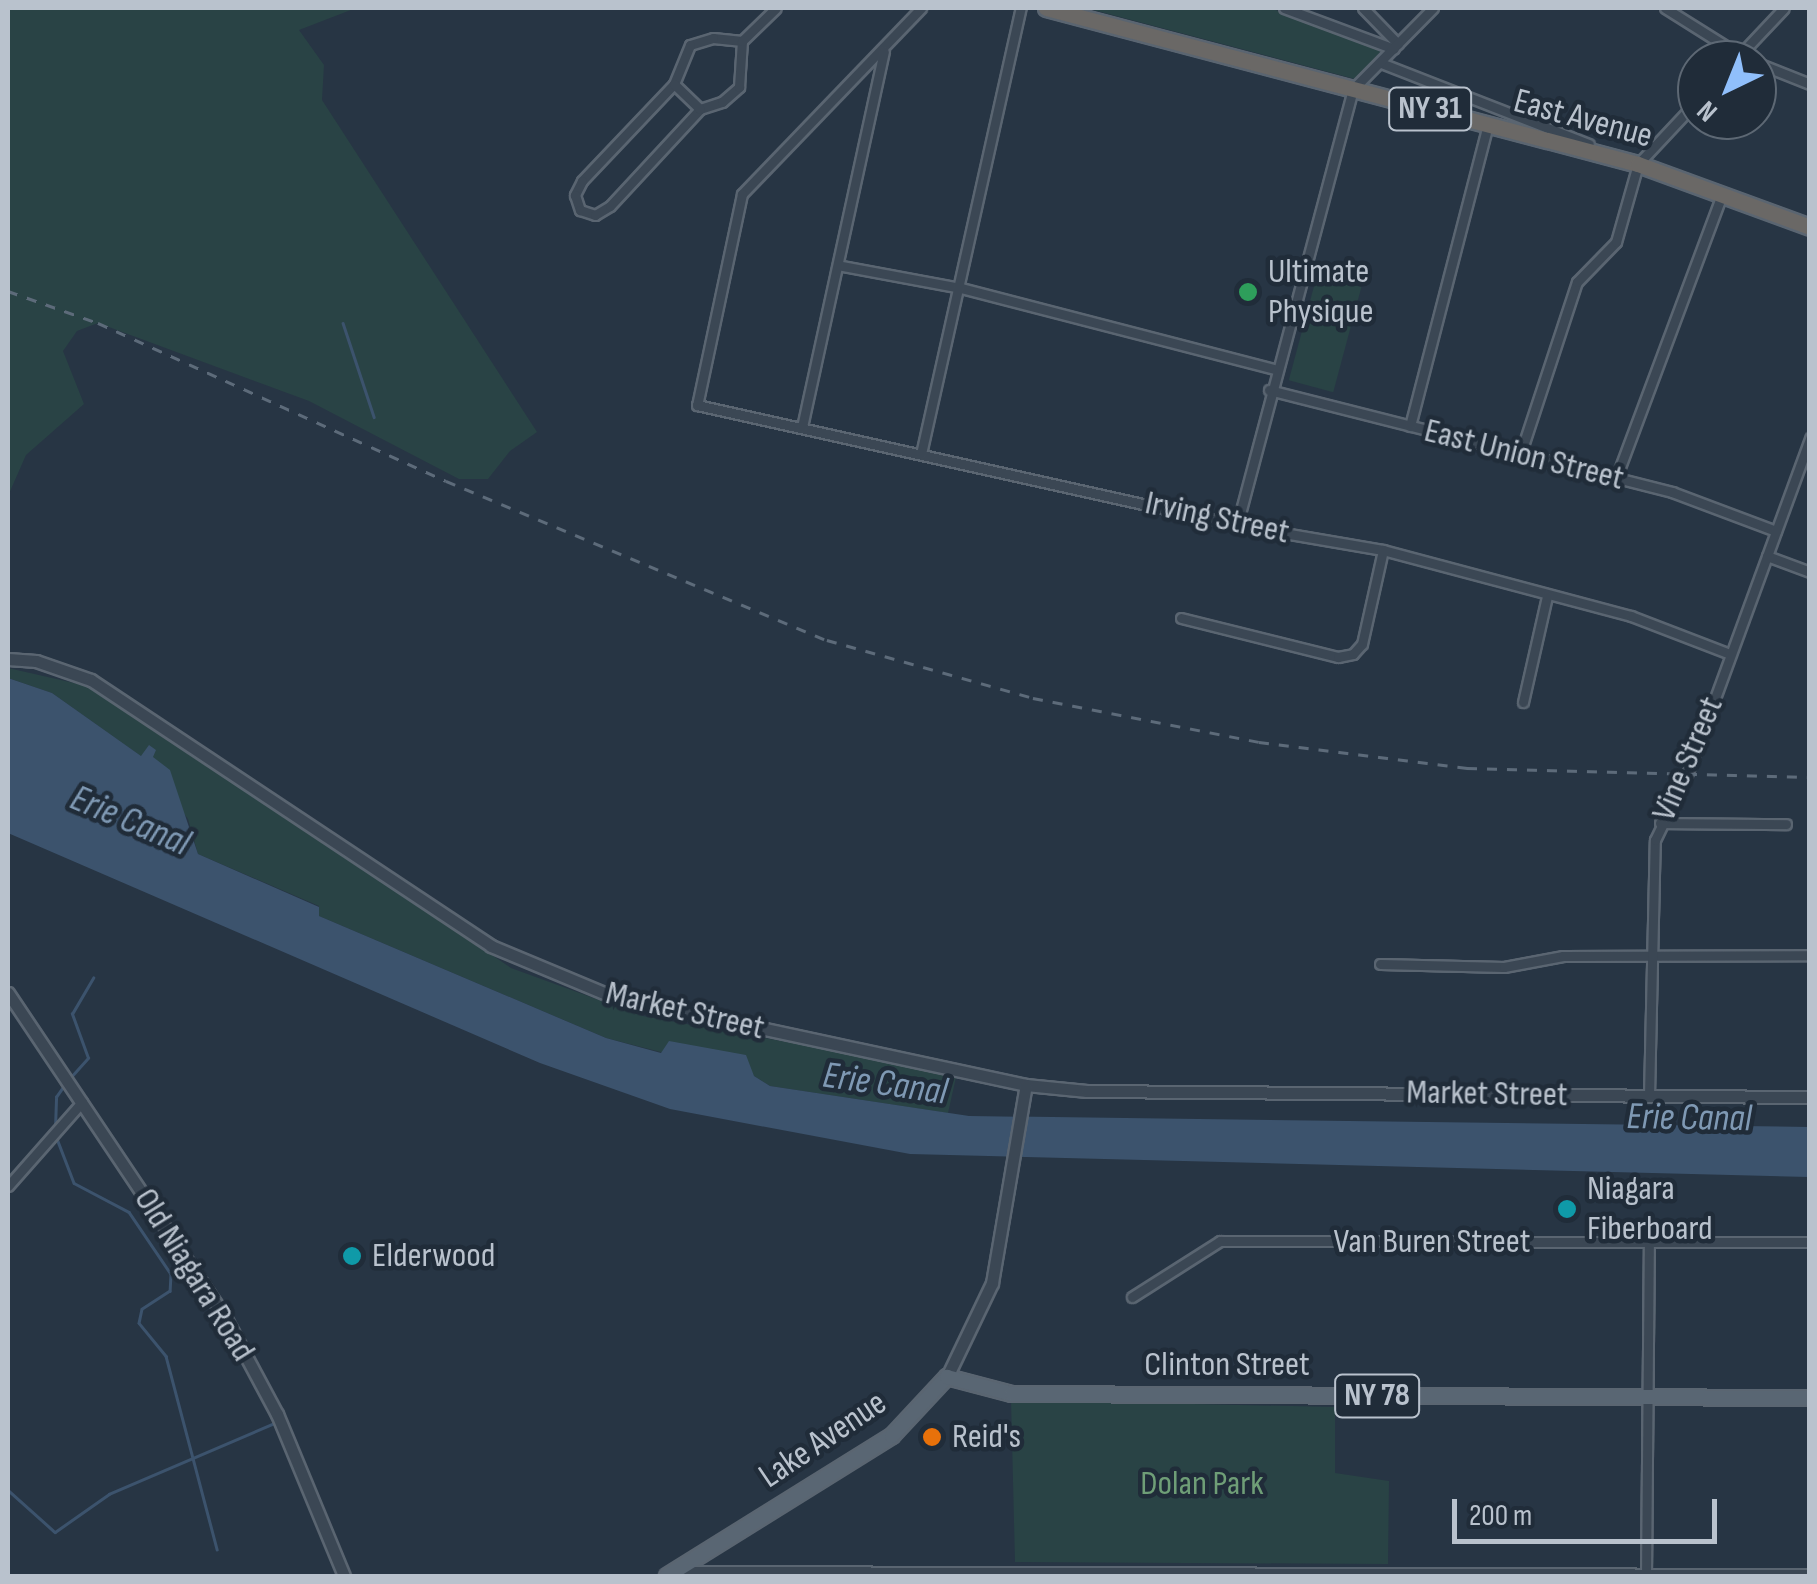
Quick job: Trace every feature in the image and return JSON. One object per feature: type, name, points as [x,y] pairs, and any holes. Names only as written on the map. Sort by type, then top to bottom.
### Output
[{"type":"highway","name":"East Avenue","points":[[1046,8],[1072,10],[1638,164],[1810,227]]},
{"type":"main road","name":"Clinton Street","points":[[948,1377],[1012,1394],[1810,1398]]},
{"type":"main road","name":"Lake Avenue","points":[[672,1574],[892,1436],[948,1377]]},
{"type":"street","points":[[742,42],[713,38],[690,46],[674,84],[582,182],[576,195],[580,210],[596,215],[610,206],[700,109],[722,102],[739,86],[742,42],[776,8]]},
{"type":"street","points":[[802,426],[842,266],[884,49],[921,8]]},
{"type":"street","points":[[921,454],[1021,8]]},
{"type":"street","points":[[1284,8],[1396,47]]},
{"type":"street","points":[[1363,8],[1396,47]]},
{"type":"street","points":[[1236,525],[1274,369],[1353,89],[1433,8]]},
{"type":"street","points":[[1665,8],[1713,40]]},
{"type":"street","points":[[1757,40],[1784,8]]},
{"type":"street","name":"Irving Street","points":[[884,49],[742,194],[697,405],[1236,525],[1383,550],[1630,616],[1730,654]]},
{"type":"street","points":[[1381,63],[1638,164]]},
{"type":"street","points":[[1777,72],[1810,84]]},
{"type":"street","points":[[674,84],[700,109]]},
{"type":"street","points":[[1520,455],[1577,282],[1616,242],[1638,164],[1677,122]]},
{"type":"street","points":[[1410,426],[1488,124]]},
{"type":"street","points":[[1616,478],[1722,194]]},
{"type":"street","points":[[842,266],[961,288],[1274,369]]},
{"type":"street","name":"East Union Street","points":[[1269,390],[1616,478],[1776,531]]},
{"type":"street","name":"Vine Street","points":[[1649,1096],[1660,823],[1688,772],[1810,438]]},
{"type":"street","points":[[1181,618],[1338,658],[1353,654],[1362,644],[1383,550]]},
{"type":"street","points":[[1767,556],[1810,572]]},
{"type":"street","points":[[1523,702],[1546,596]]},
{"type":"street","name":"Market Street","points":[[8,659],[36,661],[91,680],[138,706],[418,901],[549,974],[611,996],[1026,1084],[1087,1091],[1810,1097]]},
{"type":"street","points":[[1660,823],[1786,824]]},
{"type":"street","points":[[1380,964],[1504,967],[1562,956],[1810,955]]},
{"type":"street","name":"Old Niagara Road","points":[[8,993],[251,1362],[344,1576]]},
{"type":"street","name":"Lake Avenue","points":[[948,1377],[984,1306],[1026,1084]]},
{"type":"street","points":[[8,1186],[82,1102]]},
{"type":"street","name":"Van Buren Street","points":[[1132,1298],[1220,1241],[1810,1242]]},
{"type":"street","points":[[1646,1574],[1650,1242]]},
{"type":"street","points":[[672,1574],[1810,1574]]},
{"type":"green space","points":[[8,8],[356,8],[299,30],[324,65],[322,100],[537,432],[510,451],[488,479],[459,479],[309,401],[98,323],[77,331],[63,351],[84,404],[26,455],[8,496]]},
{"type":"green space","points":[[1086,8],[1270,8],[1383,49],[1355,79]]},
{"type":"green space","points":[[1317,275],[1361,287],[1333,392],[1289,380]]},
{"type":"green space","points":[[8,668],[96,688],[511,968],[643,1016],[957,1073],[948,1113],[770,1086],[754,1076],[606,1038],[319,916],[319,906],[198,854],[188,819],[142,757],[52,693],[8,678]]},
{"type":"green space","name":"Dolan Park","points":[[1011,1400],[1335,1407],[1335,1473],[1389,1481],[1388,1564],[1015,1562]]},
{"type":"water","name":"Erie Canal","points":[[8,678],[52,693],[141,756],[149,745],[156,750],[153,757],[170,770],[198,854],[319,907],[319,916],[606,1038],[661,1053],[669,1041],[746,1055],[754,1076],[770,1086],[969,1116],[1809,1127],[1809,1177],[910,1154],[670,1109],[540,1063],[8,833]]},
{"type":"waterway","points":[[343,323],[374,417]]},
{"type":"waterway","points":[[70,1078],[88,1058],[72,1014],[93,978]]},
{"type":"waterway","points":[[55,1128],[56,1097],[65,1084]]},
{"type":"waterway","points":[[56,1136],[74,1183],[129,1212],[171,1274],[170,1291],[142,1309],[139,1323],[166,1356],[217,1549]]},
{"type":"waterway","points":[[8,1490],[55,1532],[109,1494],[277,1422]]},
{"type":"railway","points":[[8,291],[98,323],[446,481],[827,640],[1033,698],[1259,742],[1467,768],[1810,777]]},
{"type":"place","name":"Ultimate Physique","points":[[1248,292]]},
{"type":"place","name":"Niagara Fiberboard","points":[[1567,1209]]},
{"type":"place","name":"Elderwood","points":[[352,1256]]},
{"type":"place","name":"Reid's","points":[[932,1437]]}]
